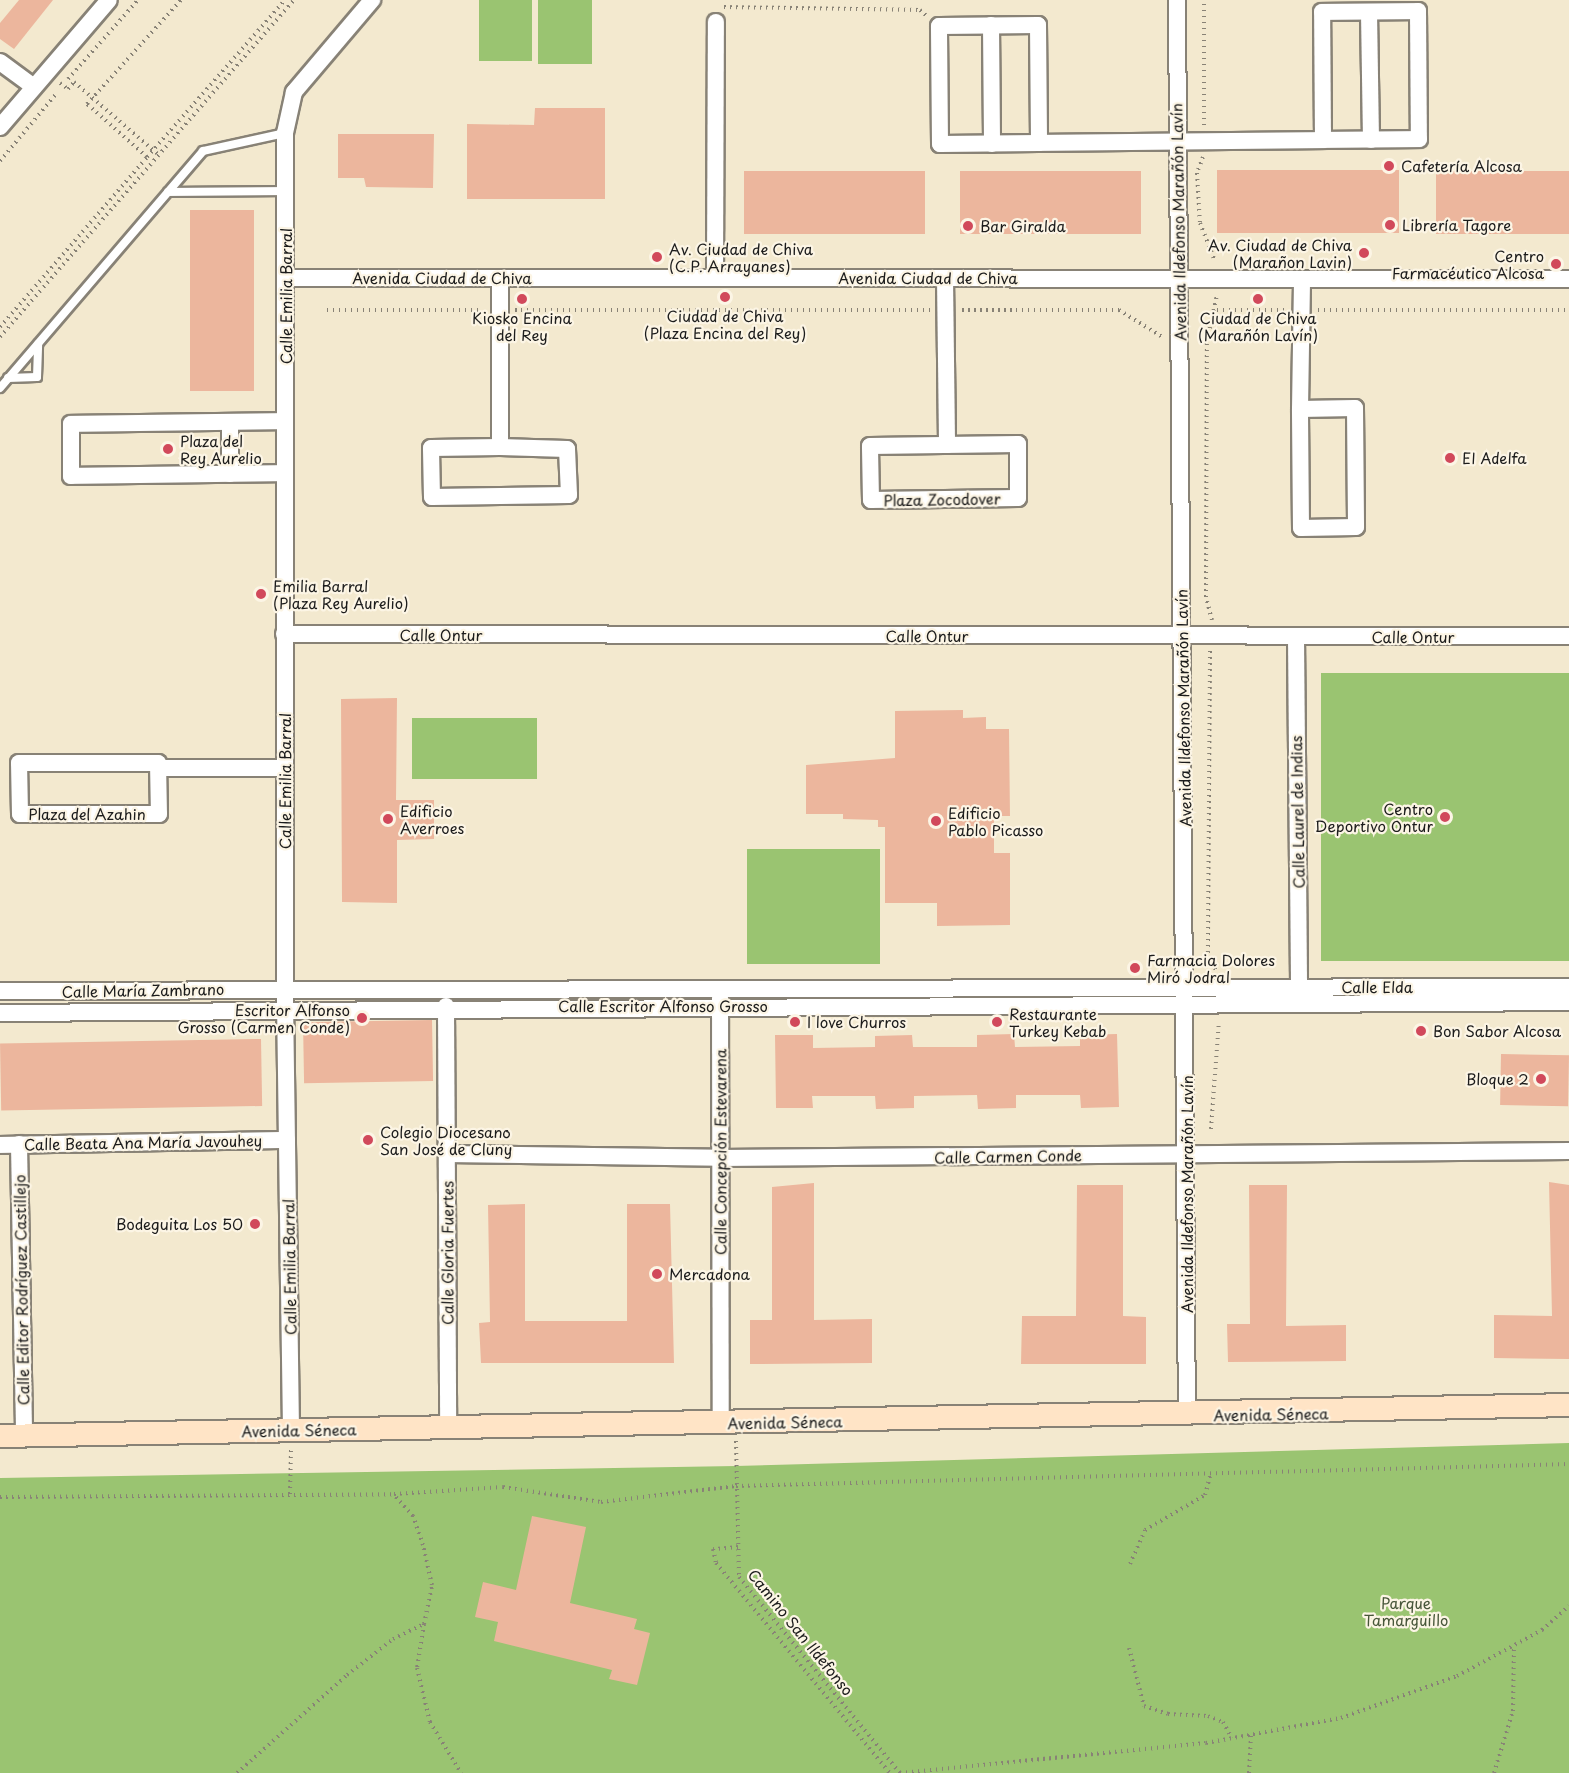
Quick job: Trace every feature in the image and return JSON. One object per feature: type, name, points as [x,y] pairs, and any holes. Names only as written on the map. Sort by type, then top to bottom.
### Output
[{"type":"street","points":[[0,127],[109,0]]},
{"type":"street","name":"Calle Emilia Barral","points":[[291,1430],[285,1009],[285,133],[294,92],[372,0]]},
{"type":"street","name":"Avenida Ildefonso Marañón Lavín","points":[[1177,0],[1188,1154],[1186,1416]]},
{"type":"street","points":[[1039,143],[1038,25],[939,26],[940,144],[992,144],[1419,139],[1418,11],[1322,12],[1323,140]]},
{"type":"street","points":[[1370,12],[1371,140]]},
{"type":"street","points":[[715,278],[716,22]]},
{"type":"street","points":[[991,26],[992,144]]},
{"type":"street","points":[[0,62],[34,87]]},
{"type":"street","name":"Avenida Ciudad de Chiva","points":[[286,278],[1569,279]]},
{"type":"street","points":[[500,278],[500,447]]},
{"type":"street","points":[[945,278],[947,445]]},
{"type":"street","points":[[1300,409],[1355,408],[1356,527],[1301,528],[1300,409],[1302,279]]},
{"type":"street","points":[[284,421],[71,424],[71,476],[284,473]]},
{"type":"street","points":[[230,422],[230,474]]},
{"type":"street","name":"Plaza Zocodover","points":[[1018,444],[1018,498],[871,500],[870,446],[947,445],[1018,444]]},
{"type":"street","points":[[500,447],[567,449],[568,495],[432,497],[431,448],[500,447]]},
{"type":"street","name":"Calle Ontur","points":[[284,634],[1569,636]]},
{"type":"street","name":"Calle Laurel de Indias","points":[[1296,637],[1299,987]]},
{"type":"street","name":"Plaza del Azahin","points":[[20,763],[158,763],[159,768],[159,814],[20,814],[20,763]]},
{"type":"street","name":"Plaza del Azahin","points":[[159,768],[285,768]]},
{"type":"street","name":"Calle Elda","points":[[1186,995],[1299,987],[1569,987]]},
{"type":"street","name":"Calle Escritor Alfonso Grosso","points":[[285,989],[720,998]]},
{"type":"street","name":"Calle María Zambrano","points":[[0,992],[285,989]]},
{"type":"street","name":"Calle Elda","points":[[1186,995],[1569,1002]]},
{"type":"street","name":"Calle Escritor Alfonso Grosso","points":[[285,1009],[720,998],[1186,995]]},
{"type":"street","name":"Calle Concepción Estevarena","points":[[720,998],[720,1158],[728,1422]]},
{"type":"street","name":"Calle Gloria Fuertes","points":[[446,1006],[448,1427]]},
{"type":"street","name":"Calle María Zambrano","points":[[0,1013],[285,1009]]},
{"type":"street","name":"Calle Beata Ana María Javouhey","points":[[0,1145],[287,1140]]},
{"type":"street","name":"Calle Editor Rodríguez Castillejo","points":[[19,1144],[24,1435]]},
{"type":"street","name":"Calle Carmen Conde","points":[[447,1154],[720,1158],[1569,1151]]},
{"type":"street","name":"Avenida Séneca","points":[[0,1436],[1186,1416],[1569,1405]]},
{"type":"lane","points":[[0,388],[203,151],[285,133]]},
{"type":"lane","points":[[168,192],[286,191]]},
{"type":"lane","points":[[8,378],[37,377],[38,344]]},
{"type":"path","points":[[68,79],[138,0]]},
{"type":"path","points":[[147,157],[87,104],[180,0]]},
{"type":"path","points":[[0,327],[285,0]]},
{"type":"path","points":[[0,337],[294,0]]},
{"type":"path","points":[[1203,134],[1204,0]]},
{"type":"path","points":[[716,22],[718,6],[920,9],[939,26]]},
{"type":"path","points":[[47,72],[68,89],[74,82],[159,155]]},
{"type":"path","points":[[0,161],[56,94]]},
{"type":"path","points":[[1203,154],[1197,173],[1200,223],[1216,263]]},
{"type":"path","points":[[1212,628],[1206,597],[1207,338],[1217,310],[1217,295]]},
{"type":"path","points":[[327,310],[488,310]]},
{"type":"path","points":[[508,310],[935,310]]},
{"type":"path","points":[[954,310],[1119,310],[1158,338]]},
{"type":"path","points":[[1217,310],[1293,310]]},
{"type":"path","points":[[1312,310],[1569,310]]},
{"type":"path","points":[[1197,338],[1207,338]]},
{"type":"path","points":[[1212,640],[1207,660],[1208,958],[1222,983]]},
{"type":"path","points":[[1211,1129],[1210,1078],[1217,1071],[1214,1041],[1221,1009]]},
{"type":"path","name":"Camino San Ildefonso","points":[[728,1422],[736,1486],[739,1577],[900,1773]]},
{"type":"path","points":[[290,1494],[291,1430]]},
{"type":"path","points":[[0,1497],[394,1494],[503,1487],[602,1502],[736,1486],[1210,1476],[1569,1464]]},
{"type":"path","points":[[1130,1564],[1145,1530],[1205,1495],[1210,1476]]},
{"type":"path","points":[[394,1494],[413,1515],[432,1585],[417,1668],[430,1722],[461,1773]]},
{"type":"path","points":[[738,1547],[713,1550],[716,1563],[890,1773]]},
{"type":"path","points":[[900,1773],[1232,1738],[1341,1718],[1457,1676],[1514,1645],[1569,1606]]},
{"type":"path","points":[[237,1773],[356,1668],[393,1639],[424,1624]]},
{"type":"path","points":[[1494,1773],[1513,1711],[1514,1645]]},
{"type":"path","points":[[1129,1648],[1144,1706],[1167,1714],[1208,1716],[1223,1722],[1232,1738]]},
{"type":"path","points":[[1249,1773],[1251,1735]]},
{"type":"green space","points":[[479,0],[532,0],[532,61],[479,61]]},
{"type":"green space","points":[[538,0],[592,0],[592,64],[538,64]]},
{"type":"green space","name":"Centro Deportivo Ontur","points":[[1321,673],[1569,673],[1569,961],[1321,961]]},
{"type":"green space","points":[[412,718],[537,718],[537,779],[412,779]]},
{"type":"green space","points":[[747,849],[880,849],[880,964],[747,964]]},
{"type":"green space","name":"Parque Tamarguillo","points":[[1569,1443],[1569,1773],[0,1773],[0,1478],[736,1466]]},
{"type":"building","points":[[19,0],[53,0],[14,49],[0,39],[0,23]]},
{"type":"building","points":[[535,108],[605,108],[605,199],[467,199],[467,124],[534,125]]},
{"type":"building","points":[[338,134],[434,134],[433,188],[366,187],[364,178],[338,178]]},
{"type":"building","points":[[1217,170],[1399,170],[1399,233],[1217,233]]},
{"type":"building","points":[[744,171],[925,171],[925,234],[744,234]]},
{"type":"building","points":[[960,171],[1141,171],[1141,234],[960,234]]},
{"type":"building","points":[[1436,171],[1569,171],[1569,234],[1436,234]]},
{"type":"building","points":[[190,210],[254,210],[254,391],[190,391]]},
{"type":"building","name":"Edificio Averroes","points":[[397,698],[396,800],[434,800],[434,839],[397,840],[397,903],[342,902],[341,699]]},
{"type":"building","name":"Edificio Pablo Picasso","points":[[963,710],[963,718],[986,717],[986,729],[1009,729],[1010,816],[994,816],[994,853],[1010,853],[1010,925],[937,926],[937,903],[885,903],[885,827],[878,827],[878,820],[843,819],[843,814],[806,814],[806,765],[895,758],[895,711]]},
{"type":"building","points":[[432,1020],[433,1081],[304,1083],[303,1022]]},
{"type":"building","points":[[1014,1034],[1015,1047],[1080,1046],[1080,1035],[1117,1034],[1119,1107],[1081,1108],[1080,1095],[1016,1095],[1016,1108],[978,1109],[977,1095],[914,1096],[914,1108],[876,1109],[875,1096],[812,1096],[813,1108],[776,1108],[775,1035],[813,1035],[813,1048],[875,1047],[875,1036],[912,1035],[913,1047],[977,1047],[977,1035]]},
{"type":"building","points":[[261,1039],[262,1106],[1,1111],[0,1044]]},
{"type":"building","name":"Bloque 2","points":[[1501,1054],[1569,1055],[1568,1106],[1500,1105]]},
{"type":"building","points":[[1549,1182],[1569,1185],[1569,1359],[1494,1358],[1494,1315],[1552,1316]]},
{"type":"building","points":[[814,1183],[814,1320],[872,1319],[872,1363],[750,1364],[750,1320],[772,1320],[772,1187]]},
{"type":"building","points":[[1077,1185],[1123,1185],[1123,1316],[1146,1317],[1146,1364],[1021,1364],[1022,1316],[1076,1316]]},
{"type":"building","points":[[1249,1185],[1287,1185],[1286,1326],[1346,1325],[1346,1361],[1228,1362],[1227,1324],[1250,1324]]},
{"type":"building","points":[[525,1204],[525,1321],[627,1321],[627,1204],[670,1204],[674,1363],[481,1363],[479,1323],[490,1322],[488,1205]]},
{"type":"building","points":[[532,1516],[586,1527],[570,1603],[637,1619],[634,1629],[650,1633],[637,1685],[609,1679],[612,1670],[494,1641],[498,1622],[475,1617],[483,1582],[516,1590]]},
{"type":"place","name":"Cafetería Alcosa","points":[[1389,166]]},
{"type":"place","name":"Librería Tagore","points":[[1390,225]]},
{"type":"place","name":"Bar Giralda","points":[[968,226]]},
{"type":"place","name":"Av. Ciudad de Chiva (Marañon Lavin)","points":[[1364,253]]},
{"type":"place","name":"Av. Ciudad de Chiva (C.P. Arrayanes)","points":[[657,257]]},
{"type":"place","name":"Centro Farmacéutico Alcosa","points":[[1556,264]]},
{"type":"place","name":"Ciudad de Chiva (Plaza Encina del Rey)","points":[[725,297]]},
{"type":"place","name":"Kiosko Encina del Rey","points":[[522,299]]},
{"type":"place","name":"Ciudad de Chiva (Marañón Lavín)","points":[[1258,299]]},
{"type":"place","name":"Plaza del Rey Aurelio","points":[[168,449]]},
{"type":"place","name":"EI Adelfa","points":[[1450,458]]},
{"type":"place","name":"Emilia Barral (Plaza Rey Aurelio)","points":[[261,594]]},
{"type":"place","name":"Centro Deportivo Ontur","points":[[1445,817]]},
{"type":"place","name":"Edificio Averroes","points":[[388,819]]},
{"type":"place","name":"Edificio Pablo Picasso","points":[[936,821]]},
{"type":"place","name":"Farmacia Dolores Miró Jodral","points":[[1135,968]]},
{"type":"place","name":"Escritor Alfonso Grosso (Carmen Conde)","points":[[362,1018]]},
{"type":"place","name":"I love Churros","points":[[795,1022]]},
{"type":"place","name":"Restaurante Turkey Kebab","points":[[997,1022]]},
{"type":"place","name":"Bon Sabor Alcosa","points":[[1421,1031]]},
{"type":"place","name":"Bloque 2","points":[[1541,1079]]},
{"type":"place","name":"Colegio Diocesano San José de Cluny","points":[[368,1140]]},
{"type":"place","name":"Bodeguita Los 50","points":[[255,1224]]},
{"type":"place","name":"Mercadona","points":[[657,1274]]}]
